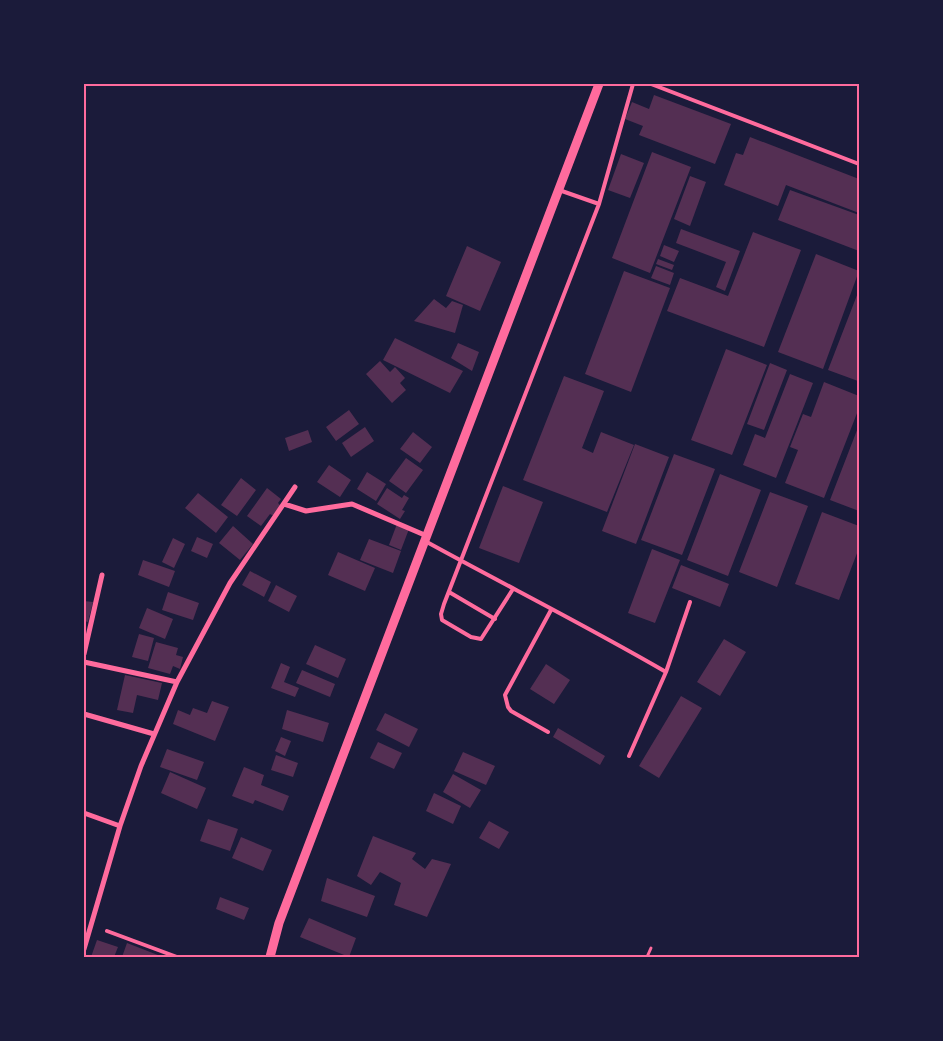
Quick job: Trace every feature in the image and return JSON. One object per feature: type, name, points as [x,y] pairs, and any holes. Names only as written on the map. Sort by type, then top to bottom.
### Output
[{"type":"street","points":[[270,957],[279,923],[599,84]]},
{"type":"street","points":[[84,949],[120,826],[154,734],[176,682],[230,583],[296,487]]},
{"type":"street","points":[[284,504],[306,512],[352,504],[426,539]]},
{"type":"street","points":[[84,654],[102,576]]},
{"type":"street","points":[[84,662],[176,682]]},
{"type":"street","points":[[84,714],[154,734]]},
{"type":"street","points":[[84,813],[120,826]]},
{"type":"lane","points":[[513,589],[481,639],[471,637],[442,620],[441,614],[449,592],[599,204],[633,84]]},
{"type":"lane","points":[[651,84],[859,164]]},
{"type":"lane","points":[[559,190],[599,204]]},
{"type":"lane","points":[[426,539],[461,561],[550,610],[597,632],[666,672]]},
{"type":"lane","points":[[449,592],[495,619]]},
{"type":"lane","points":[[629,756],[666,672],[690,602]]},
{"type":"lane","points":[[548,732],[511,710],[508,707],[505,695],[550,610]]},
{"type":"lane","points":[[107,931],[177,957]]},
{"type":"path","points":[[647,957],[651,948]]},
{"type":"building","points":[[654,95],[731,124],[715,164],[639,135],[643,126],[625,119],[632,102],[649,109]]},
{"type":"building","points":[[750,137],[859,179],[859,213],[786,185],[778,206],[724,185],[736,153],[743,155]]},
{"type":"building","points":[[652,152],[691,167],[650,273],[612,258]]},
{"type":"building","points":[[621,154],[644,163],[630,198],[608,190]]},
{"type":"building","points":[[690,176],[706,182],[690,226],[674,219]]},
{"type":"building","points":[[790,190],[859,215],[859,251],[778,220]]},
{"type":"building","points":[[681,229],[740,251],[725,291],[716,287],[726,262],[676,243]]},
{"type":"building","points":[[753,232],[801,250],[764,347],[667,311],[680,278],[728,296]]},
{"type":"building","points":[[664,245],[679,251],[674,262],[660,256]]},
{"type":"building","points":[[467,246],[501,262],[480,311],[446,296]]},
{"type":"building","points":[[816,254],[859,271],[823,369],[778,352]]},
{"type":"building","points":[[658,259],[674,265],[672,270],[656,264]]},
{"type":"building","points":[[656,266],[674,273],[670,285],[651,278]]},
{"type":"building","points":[[624,271],[670,288],[631,392],[585,374]]},
{"type":"building","points":[[859,290],[859,379],[858,381],[828,370]]},
{"type":"building","points":[[434,299],[446,308],[452,301],[463,305],[455,333],[414,321]]},
{"type":"building","points":[[395,338],[463,371],[450,393],[383,360]]},
{"type":"building","points":[[458,343],[479,352],[472,371],[451,358]]},
{"type":"building","points":[[726,349],[767,365],[732,455],[691,440]]},
{"type":"building","points":[[380,361],[390,372],[395,367],[405,378],[400,383],[406,390],[392,403],[366,374]]},
{"type":"building","points":[[770,363],[787,370],[764,430],[747,424]]},
{"type":"building","points":[[790,374],[813,383],[776,478],[743,465],[755,434],[765,438]]},
{"type":"building","points":[[564,376],[604,391],[582,448],[593,453],[601,432],[634,445],[607,512],[523,480]]},
{"type":"building","points":[[824,382],[859,396],[859,408],[824,498],[785,483],[798,450],[790,447],[803,414],[811,417]]},
{"type":"building","points":[[349,410],[359,424],[336,441],[326,427]]},
{"type":"building","points":[[859,425],[859,511],[830,500]]},
{"type":"building","points":[[365,427],[374,441],[351,457],[342,443]]},
{"type":"building","points":[[308,430],[312,442],[289,451],[285,438]]},
{"type":"building","points":[[413,432],[432,447],[420,463],[400,449]]},
{"type":"building","points":[[635,444],[669,457],[636,544],[602,531]]},
{"type":"building","points":[[674,454],[715,469],[682,555],[641,540]]},
{"type":"building","points":[[406,458],[423,470],[406,493],[389,481]]},
{"type":"building","points":[[329,465],[351,480],[340,497],[317,482]]},
{"type":"building","points":[[367,472],[386,484],[376,501],[357,489]]},
{"type":"building","points":[[720,474],[761,490],[728,576],[687,560]]},
{"type":"building","points":[[241,478],[256,490],[237,516],[221,505]]},
{"type":"building","points":[[503,486],[543,502],[519,563],[479,548]]},
{"type":"building","points":[[267,488],[281,499],[278,503],[281,506],[274,516],[270,514],[261,526],[247,516]]},
{"type":"building","points":[[387,488],[402,498],[404,495],[409,498],[402,510],[405,511],[400,519],[377,504]]},
{"type":"building","points":[[770,492],[808,506],[777,587],[739,572]]},
{"type":"building","points":[[198,493],[228,517],[216,533],[185,508]]},
{"type":"building","points":[[822,512],[859,526],[859,548],[839,600],[795,584]]},
{"type":"building","points":[[397,524],[409,529],[401,550],[389,545]]},
{"type":"building","points":[[233,526],[253,544],[240,560],[219,543]]},
{"type":"building","points":[[197,537],[213,544],[207,558],[191,551]]},
{"type":"building","points":[[173,538],[185,544],[174,568],[162,562]]},
{"type":"building","points":[[369,539],[401,551],[393,573],[360,560]]},
{"type":"building","points":[[652,549],[680,560],[655,623],[628,613]]},
{"type":"building","points":[[338,552],[375,568],[365,591],[328,575]]},
{"type":"building","points":[[143,560],[175,571],[169,587],[138,575]]},
{"type":"building","points":[[681,565],[729,584],[720,607],[672,588]]},
{"type":"building","points":[[250,571],[271,582],[264,597],[242,585]]},
{"type":"building","points":[[276,585],[297,596],[289,612],[268,601]]},
{"type":"building","points":[[168,592],[199,603],[193,620],[162,610]]},
{"type":"building","points":[[84,601],[93,602],[88,622],[84,621]]},
{"type":"building","points":[[147,608],[173,619],[165,639],[139,628]]},
{"type":"building","points":[[139,634],[154,638],[148,661],[132,657]]},
{"type":"building","points":[[724,639],[746,652],[720,696],[697,682]]},
{"type":"building","points":[[156,642],[178,648],[176,655],[183,657],[180,669],[173,666],[170,674],[148,668]]},
{"type":"building","points":[[315,645],[346,659],[338,678],[306,664]]},
{"type":"building","points":[[281,663],[290,667],[284,682],[299,688],[295,697],[271,688]]},
{"type":"building","points":[[546,664],[570,680],[554,704],[530,689]]},
{"type":"building","points":[[302,670],[335,684],[330,697],[296,683]]},
{"type":"building","points":[[125,675],[162,683],[158,700],[137,695],[133,713],[117,710]]},
{"type":"building","points":[[681,696],[702,708],[659,778],[639,766]]},
{"type":"building","points":[[212,701],[229,707],[215,741],[173,724],[178,710],[190,715],[193,708],[207,713]]},
{"type":"building","points":[[287,710],[329,723],[323,742],[282,729]]},
{"type":"building","points":[[385,713],[418,729],[409,747],[376,730]]},
{"type":"building","points":[[558,728],[605,756],[600,765],[553,737]]},
{"type":"building","points":[[281,737],[291,741],[285,756],[275,751]]},
{"type":"building","points":[[378,742],[402,753],[394,769],[370,758]]},
{"type":"building","points":[[167,749],[204,762],[197,780],[160,767]]},
{"type":"building","points":[[463,752],[495,766],[486,785],[454,771]]},
{"type":"building","points":[[276,755],[298,763],[293,777],[271,770]]},
{"type":"building","points":[[244,767],[264,775],[261,785],[289,796],[283,811],[255,800],[253,804],[232,796]]},
{"type":"building","points":[[170,772],[206,788],[197,809],[161,793]]},
{"type":"building","points":[[453,774],[481,790],[470,808],[443,792]]},
{"type":"building","points":[[434,793],[461,806],[453,824],[426,811]]},
{"type":"building","points":[[208,819],[238,829],[230,851],[200,841]]},
{"type":"building","points":[[489,821],[509,832],[499,849],[479,838]]},
{"type":"building","points":[[373,836],[416,853],[412,859],[425,869],[432,859],[451,864],[427,917],[394,905],[401,883],[380,872],[371,885],[357,876]]},
{"type":"building","points":[[241,837],[272,850],[263,871],[232,858]]},
{"type":"building","points":[[327,878],[375,896],[367,917],[321,901]]},
{"type":"building","points":[[220,897],[249,908],[244,920],[216,909]]},
{"type":"building","points":[[309,918],[356,938],[349,957],[300,937]]},
{"type":"building","points":[[97,940],[118,947],[114,957],[91,957]]},
{"type":"building","points":[[127,943],[163,957],[122,957]]}]
